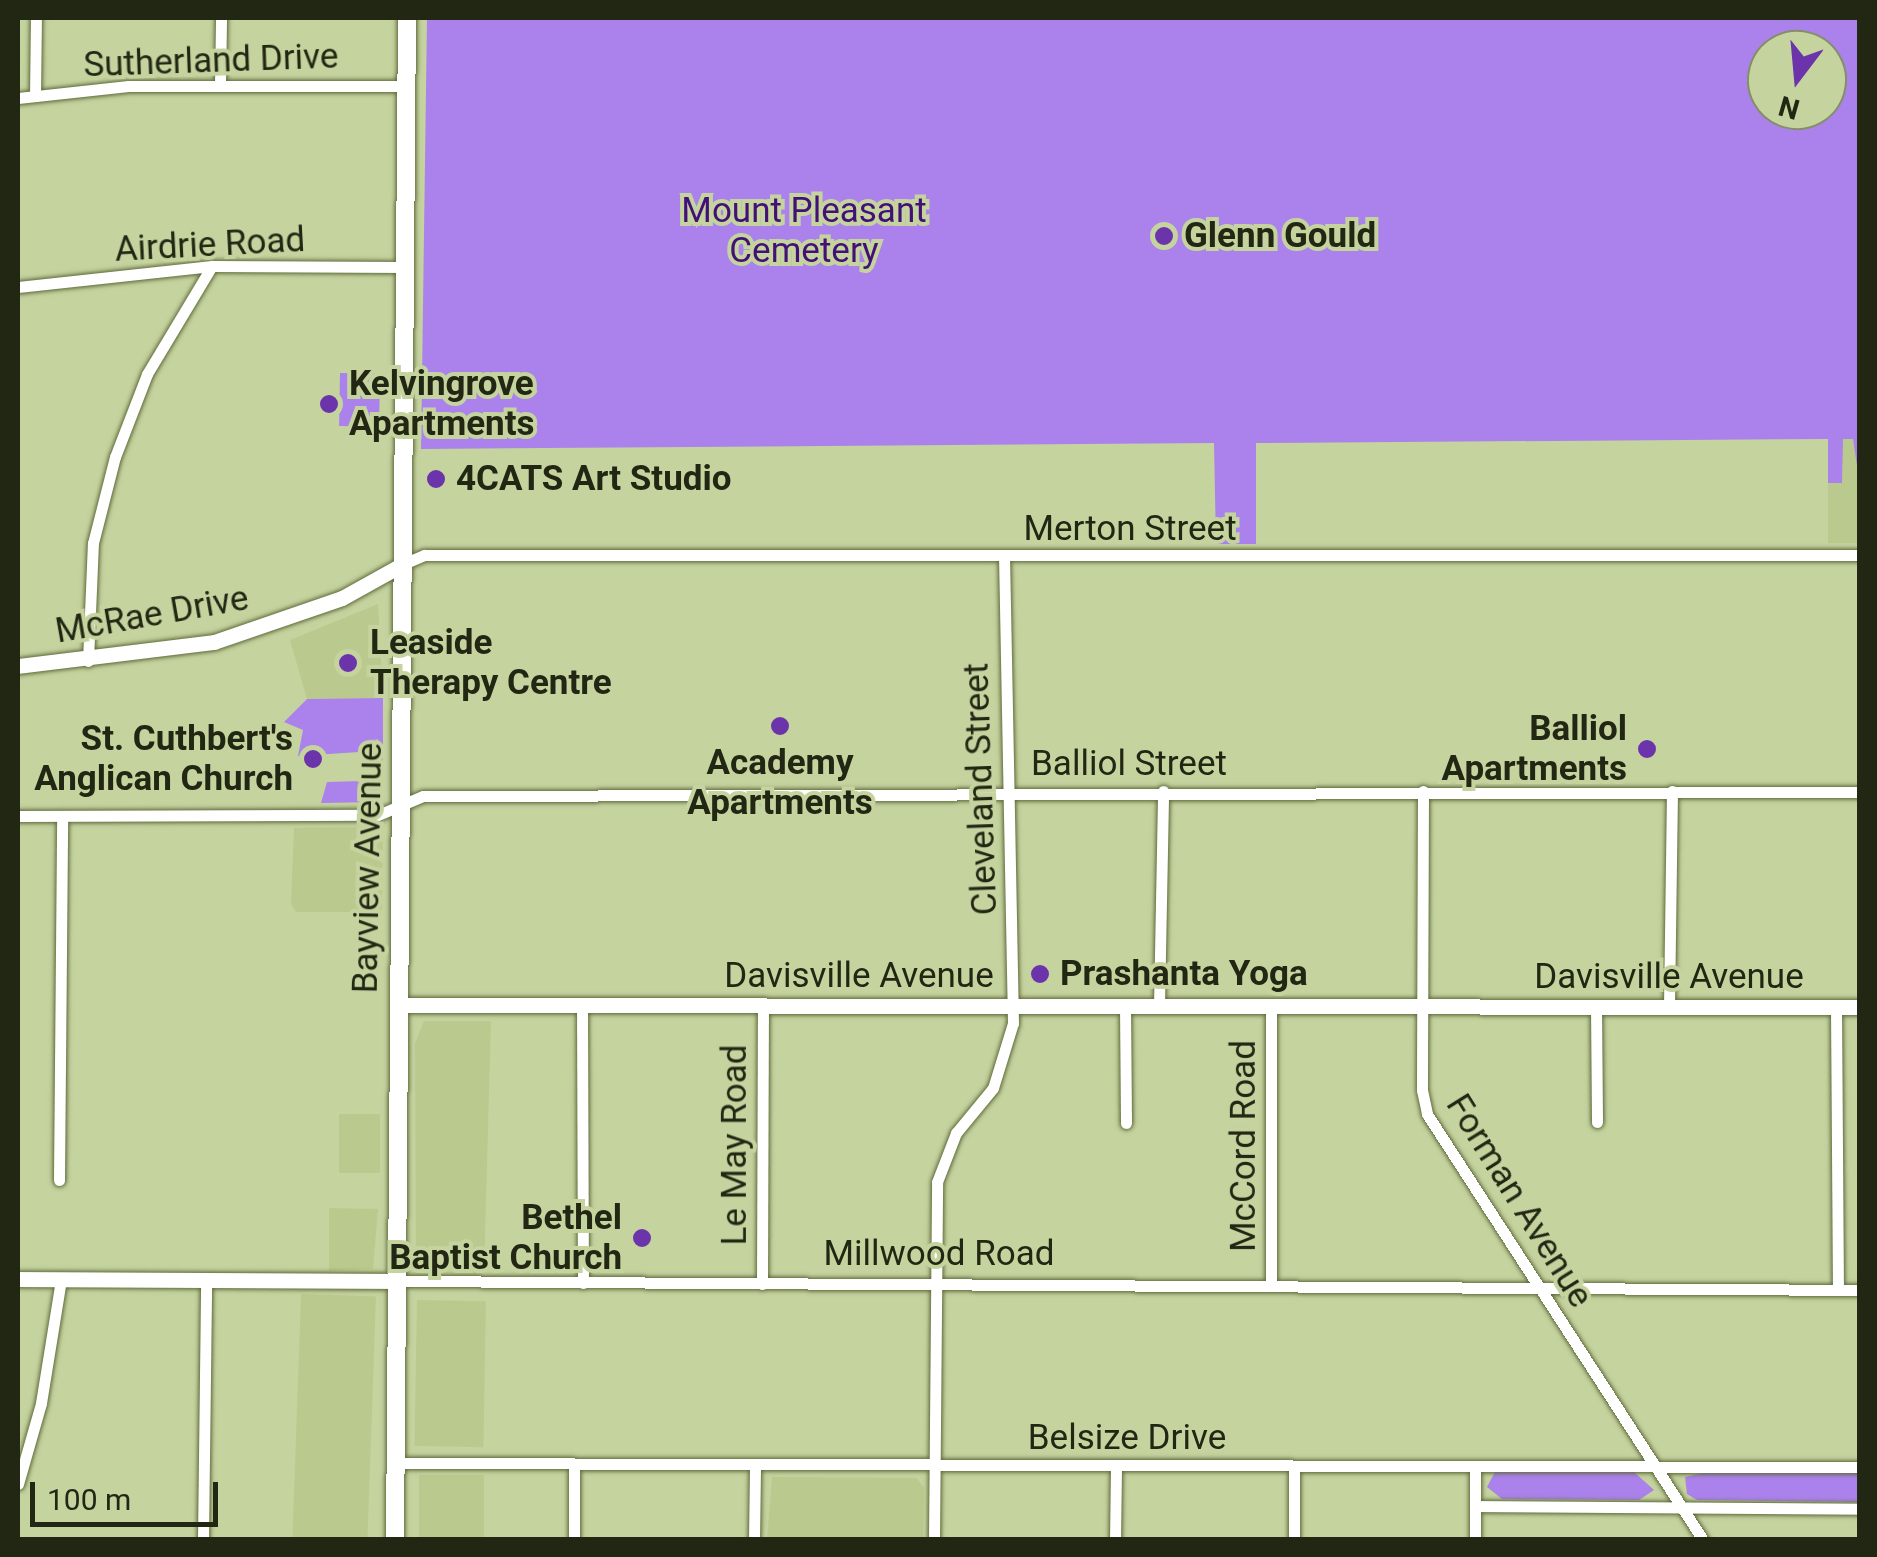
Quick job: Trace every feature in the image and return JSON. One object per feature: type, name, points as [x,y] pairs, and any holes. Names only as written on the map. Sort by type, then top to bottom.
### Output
[{"type":"main road","name":"Bayview Avenue","points":[[395,1540],[407,18]]},
{"type":"street","points":[[35,96],[36,18]]},
{"type":"street","points":[[220,85],[221,18]]},
{"type":"street","name":"Sutherland Drive","points":[[18,98],[220,85],[407,86]]},
{"type":"street","points":[[88,661],[93,543],[115,457],[146,374],[212,266]]},
{"type":"street","name":"Airdrie Road","points":[[18,287],[212,266],[405,267]]},
{"type":"street","name":"Merton Street","points":[[403,564],[424,555],[1860,555]]},
{"type":"street","name":"Cleveland Street","points":[[934,1540],[941,1166],[1006,1061],[1014,1005],[1004,556]]},
{"type":"street","name":"McRae Drive","points":[[18,666],[88,661],[214,642],[270,626],[342,598],[403,564]]},
{"type":"street","name":"Balliol Street","points":[[18,816],[378,815],[423,796],[1008,790],[1860,792]]},
{"type":"street","points":[[1159,1006],[1163,791]]},
{"type":"street","name":"Forman Avenue","points":[[1423,791],[1422,1007],[1427,1114],[1703,1540]]},
{"type":"street","points":[[1669,1006],[1672,791]]},
{"type":"street","points":[[59,1180],[62,816]]},
{"type":"street","name":"Davisville Avenue","points":[[399,1004],[1860,1007]]},
{"type":"street","points":[[582,1006],[583,1283]]},
{"type":"street","name":"Le May Road","points":[[762,1284],[763,1006]]},
{"type":"street","points":[[1125,1006],[1126,1122]]},
{"type":"street","name":"McCord Road","points":[[1271,1285],[1272,1006]]},
{"type":"street","points":[[1596,1006],[1597,1122]]},
{"type":"street","points":[[1836,1007],[1838,1290]]},
{"type":"street","name":"Millwood Road","points":[[18,1279],[1860,1290]]},
{"type":"street","points":[[18,1484],[41,1403],[61,1280]]},
{"type":"street","points":[[203,1540],[206,1282]]},
{"type":"street","name":"Belsize Drive","points":[[395,1463],[1860,1466]]},
{"type":"street","points":[[574,1464],[574,1540]]},
{"type":"street","points":[[754,1540],[755,1465]]},
{"type":"street","points":[[1115,1540],[1116,1465]]},
{"type":"street","points":[[1294,1466],[1294,1540]]},
{"type":"street","points":[[1475,1466],[1475,1540]]},
{"type":"street","points":[[1475,1506],[1860,1509]]},
{"type":"shaded area","points":[[1828,439],[1859,439],[1859,543],[1828,543]]},
{"type":"shaded area","points":[[378,604],[383,698],[307,699],[290,640]]},
{"type":"shaded area","points":[[371,827],[383,835],[382,912],[296,912],[291,904],[294,828]]},
{"type":"shaded area","points":[[424,1021],[491,1021],[484,1272],[416,1268],[415,1043]]},
{"type":"shaded area","points":[[339,1114],[380,1114],[380,1173],[339,1173]]},
{"type":"shaded area","points":[[329,1208],[378,1209],[373,1269],[329,1271]]},
{"type":"shaded area","points":[[301,1294],[376,1297],[367,1540],[292,1539]]},
{"type":"shaded area","points":[[417,1300],[486,1301],[483,1447],[414,1446]]},
{"type":"shaded area","points":[[419,1475],[484,1475],[484,1539],[419,1539]]},
{"type":"shaded area","points":[[772,1477],[917,1478],[924,1488],[923,1539],[767,1540]]},
{"type":"green space","name":"Mount Pleasant Cemetery","points":[[427,18],[1859,18],[1859,479],[1853,439],[1843,439],[1842,483],[1828,483],[1828,439],[1256,443],[1256,544],[1216,544],[1214,443],[421,449]]},
{"type":"green space","points":[[340,373],[380,374],[379,427],[339,426]]},
{"type":"green space","points":[[383,698],[383,765],[359,752],[298,756],[303,730],[284,722],[307,699]]},
{"type":"green space","points":[[383,772],[378,802],[321,803],[327,782],[362,781],[363,773]]},
{"type":"green space","points":[[1496,1470],[1633,1471],[1654,1490],[1639,1500],[1502,1499],[1487,1487]]},
{"type":"green space","points":[[1711,1471],[1859,1472],[1859,1502],[1697,1500],[1687,1494],[1685,1477]]},
{"type":"place","name":"Glenn Gould","points":[[1164,236]]},
{"type":"place","name":"Kelvingrove Apartments","points":[[329,404]]},
{"type":"place","name":"4CATS Art Studio","points":[[436,479]]},
{"type":"place","name":"Leaside Therapy Centre","points":[[348,663]]},
{"type":"place","name":"Academy Apartments","points":[[780,726]]},
{"type":"place","name":"Balliol Apartments","points":[[1647,749]]},
{"type":"place","name":"St. Cuthbert's Anglican Church","points":[[313,759]]},
{"type":"place","name":"Prashanta Yoga","points":[[1040,974]]},
{"type":"place","name":"Bethel Baptist Church","points":[[642,1238]]}]
